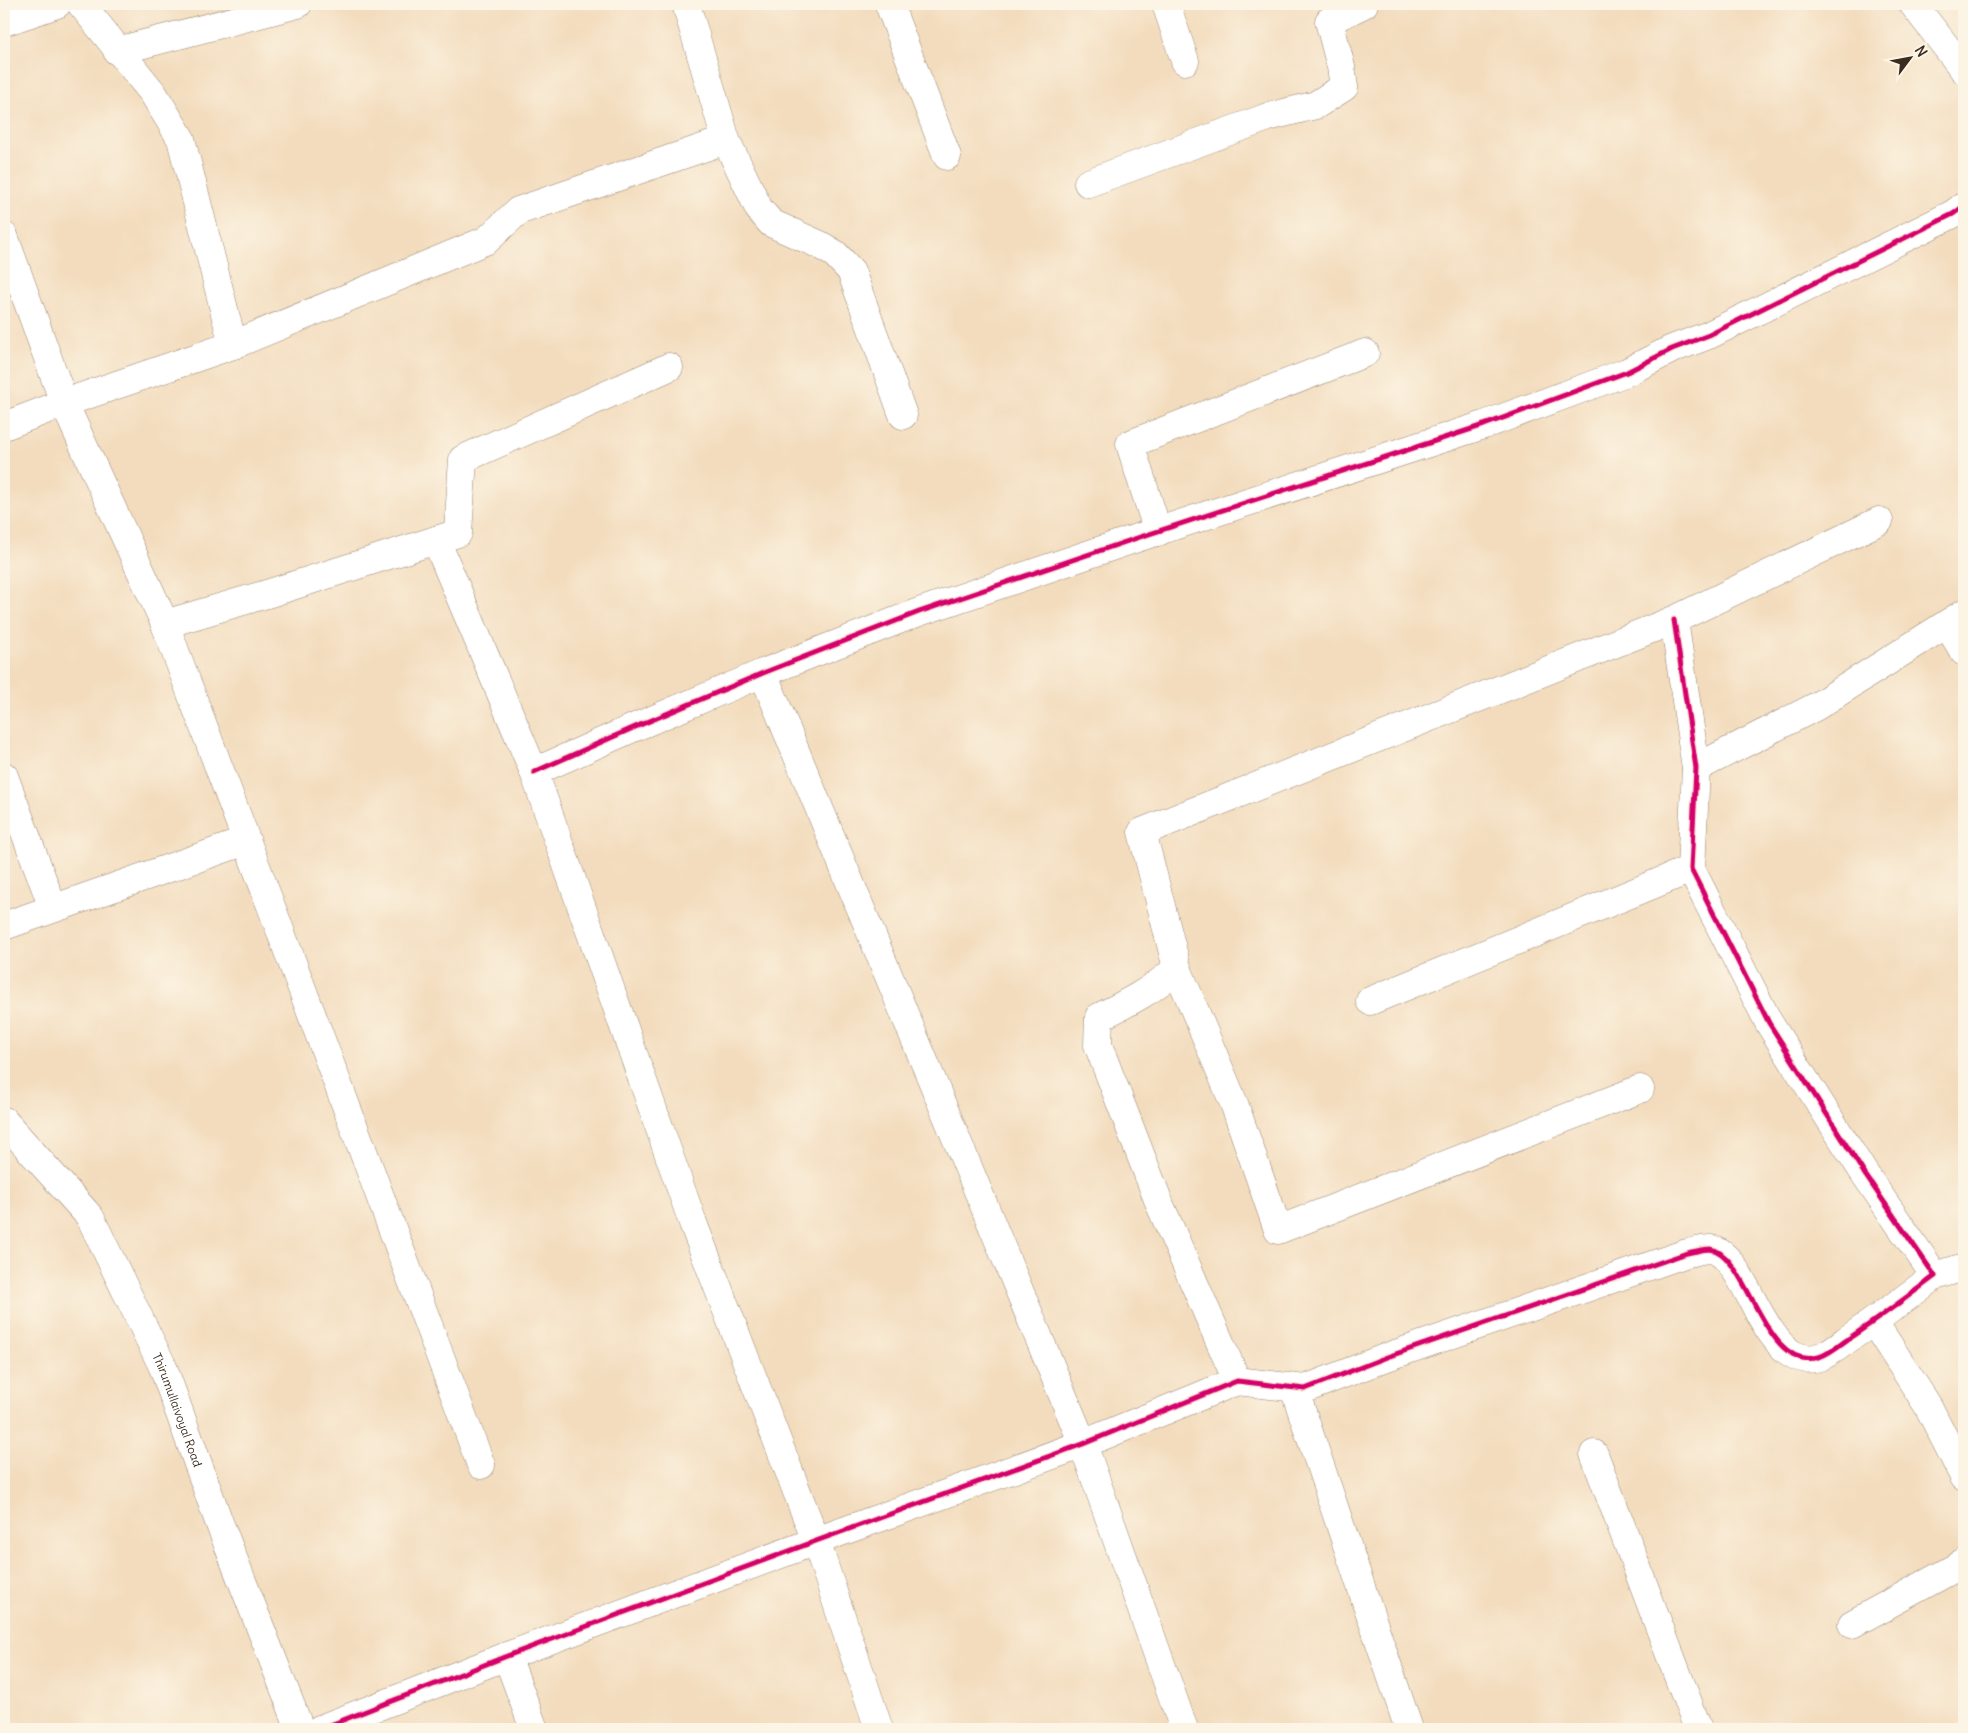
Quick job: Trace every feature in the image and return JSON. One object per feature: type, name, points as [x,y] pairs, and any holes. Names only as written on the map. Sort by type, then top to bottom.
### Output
[{"type":"street","points":[[4,22],[57,4]]},
{"type":"street","points":[[81,4],[153,93],[181,139],[233,345]]},
{"type":"street","points":[[118,51],[298,4]]},
{"type":"street","points":[[686,4],[726,140],[759,209],[771,223],[820,245],[835,254],[851,271],[903,414]]},
{"type":"street","points":[[889,4],[947,156]]},
{"type":"street","points":[[1166,4],[1185,61]]},
{"type":"street","points":[[1088,182],[1268,117],[1316,105],[1344,87],[1341,67],[1329,21],[1364,4]]},
{"type":"street","points":[[1913,4],[1964,70]]},
{"type":"street","points":[[4,426],[64,403],[233,345],[487,240],[518,211],[726,140]]},
{"type":"street","points":[[534,772],[641,724],[763,673],[919,612],[1484,425],[1627,372],[1672,349],[1708,336],[1953,214],[1964,206]]},
{"type":"street","points":[[4,236],[64,403],[165,624],[481,1465]]},
{"type":"street","points":[[1158,532],[1130,444],[1365,353]]},
{"type":"street","points":[[165,624],[270,593],[458,533],[463,459],[669,367]]},
{"type":"street","points":[[1640,1089],[1278,1230],[1235,1106],[1177,968],[1142,832],[1674,620],[1879,521]]},
{"type":"street","points":[[436,540],[534,772],[692,1223],[816,1541],[879,1729]]},
{"type":"street","points":[[1696,768],[1817,706],[1955,618],[1964,652]]},
{"type":"street","points":[[1674,620],[1696,768],[1691,869],[1769,1023],[1864,1173],[1935,1276]]},
{"type":"street","points":[[763,673],[1083,1444],[1184,1729]]},
{"type":"street","points":[[4,776],[53,908]]},
{"type":"street","points":[[4,926],[246,840]]},
{"type":"street","points":[[1370,1001],[1691,869]]},
{"type":"street","points":[[1177,968],[1167,978],[1126,1004],[1099,1018],[1098,1045],[1160,1205],[1237,1381]]},
{"type":"street","name":"Thirumullaivoyal Road","points":[[4,1121],[90,1217],[155,1349],[219,1522],[300,1729]]},
{"type":"street","points":[[320,1729],[507,1656],[1083,1444],[1237,1381],[1305,1389],[1387,1357],[1687,1253],[1710,1249],[1728,1258],[1773,1336],[1791,1353],[1804,1359],[1820,1357],[1874,1322],[1935,1276],[1964,1267]]},
{"type":"street","points":[[1874,1322],[1928,1406],[1964,1477]]},
{"type":"street","points":[[1294,1388],[1408,1729]]},
{"type":"street","points":[[1594,1454],[1698,1729]]},
{"type":"street","points":[[1852,1624],[1964,1563]]},
{"type":"street","points":[[507,1656],[534,1729]]},
{"type":"cycle path","points":[[534,772],[763,673],[919,612],[1137,538],[1484,425],[1627,372],[1672,349],[1709,335],[1953,214],[1964,206]]},
{"type":"cycle path","points":[[320,1729],[507,1656],[1083,1444],[1237,1381],[1305,1389],[1387,1357],[1687,1253],[1710,1249],[1723,1255],[1747,1289],[1770,1331],[1784,1348],[1800,1357],[1819,1357],[1830,1352],[1935,1276],[1864,1173],[1769,1023],[1691,869],[1696,768],[1674,620]]}]
